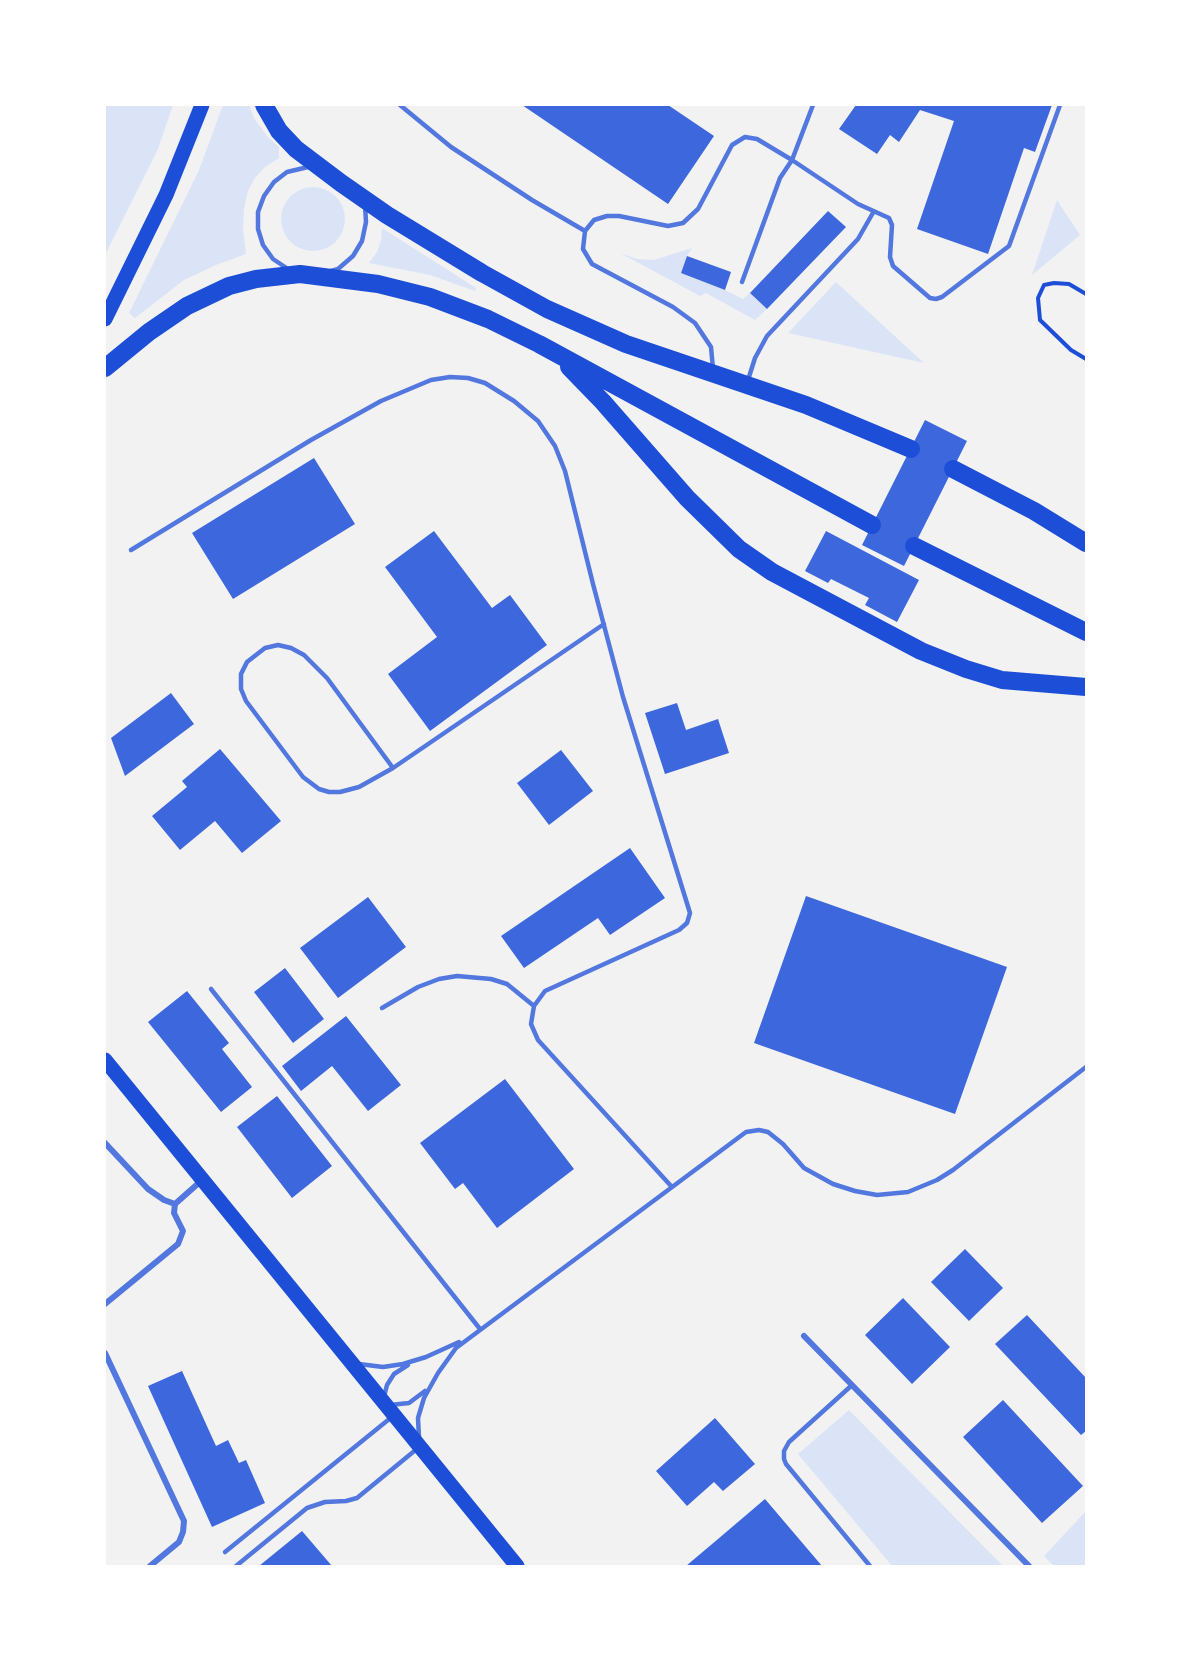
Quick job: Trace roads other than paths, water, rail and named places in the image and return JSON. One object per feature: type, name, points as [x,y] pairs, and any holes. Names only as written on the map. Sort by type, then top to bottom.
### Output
[{"type":"highway","points":[[264,105],[279,131],[296,149],[364,200],[482,273],[548,309],[602,334],[711,374],[806,405],[911,449]]},
{"type":"highway","points":[[105,368],[149,332],[187,306],[229,286],[256,279],[300,274],[378,284],[430,297],[488,319],[539,344],[872,525]]},
{"type":"highway","points":[[539,344],[574,371],[707,519],[740,549],[772,572],[902,642],[966,669],[1002,680],[1086,687]]},
{"type":"highway","points":[[953,469],[1024,506],[1086,543]]},
{"type":"highway","points":[[914,546],[1086,632]]},
{"type":"main road","points":[[105,319],[166,195],[202,105]]},
{"type":"main road","points":[[105,1060],[517,1566]]},
{"type":"street","points":[[105,1143],[148,1189],[164,1200],[175,1204]]},
{"type":"street","points":[[105,1304],[180,1240],[183,1231],[174,1213],[175,1204],[203,1179]]},
{"type":"street","points":[[804,1336],[1029,1566]]},
{"type":"street","points":[[105,1353],[184,1521],[179,1542],[150,1566]]},
{"type":"lane","points":[[400,105],[451,147],[532,200],[585,231]]},
{"type":"lane","points":[[742,282],[780,178],[792,160],[813,105]]},
{"type":"lane","points":[[711,374],[714,363],[713,352],[709,341],[695,322],[592,264],[584,249],[585,231],[594,220],[607,216],[619,216],[668,226],[683,223],[695,213],[732,145],[741,138],[749,137],[761,140],[858,204],[891,221],[890,257],[893,266],[930,298],[936,299],[942,297],[1009,246],[1060,105]]},
{"type":"lane","points":[[300,274],[287,269],[273,259],[263,245],[258,229],[258,212],[264,196],[274,182],[287,172],[304,166],[320,168]]},
{"type":"lane","points":[[320,276],[338,269],[353,256],[362,241],[366,222],[364,200]]},
{"type":"lane","points":[[747,385],[755,358],[767,336],[858,239],[874,211]]},
{"type":"lane","points":[[131,550],[311,440],[381,401],[431,380],[450,377],[468,378],[486,383],[514,401],[538,421],[555,446],[565,471],[623,697],[690,908],[689,919],[679,930],[545,991],[534,1006],[531,1024],[538,1040],[671,1186]]},
{"type":"lane","points":[[393,768],[327,678],[304,655],[291,648],[278,645],[265,648],[247,663],[241,674],[246,701],[299,773],[311,784],[324,791],[340,792],[359,787],[393,768],[604,624]]},
{"type":"lane","points":[[382,1008],[418,987],[439,979],[457,976],[491,979],[507,984],[534,1006]]},
{"type":"lane","points":[[211,989],[480,1329]]},
{"type":"lane","points":[[472,1335],[413,1362],[394,1374],[385,1391],[384,1402],[396,1405],[409,1403],[420,1396],[456,1348],[472,1335],[746,1132],[759,1130],[772,1134],[804,1168],[826,1181],[855,1191],[877,1195],[908,1192],[929,1184],[953,1170],[1086,1067]]},
{"type":"lane","points":[[351,1362],[383,1367],[413,1362]]},
{"type":"lane","points":[[236,1566],[311,1506],[325,1502],[350,1501],[363,1494],[420,1446],[418,1418],[430,1385]]},
{"type":"lane","points":[[851,1386],[789,1442],[784,1451],[784,1459],[787,1466],[870,1566]]},
{"type":"lane","points":[[225,1552],[395,1415]]}]
